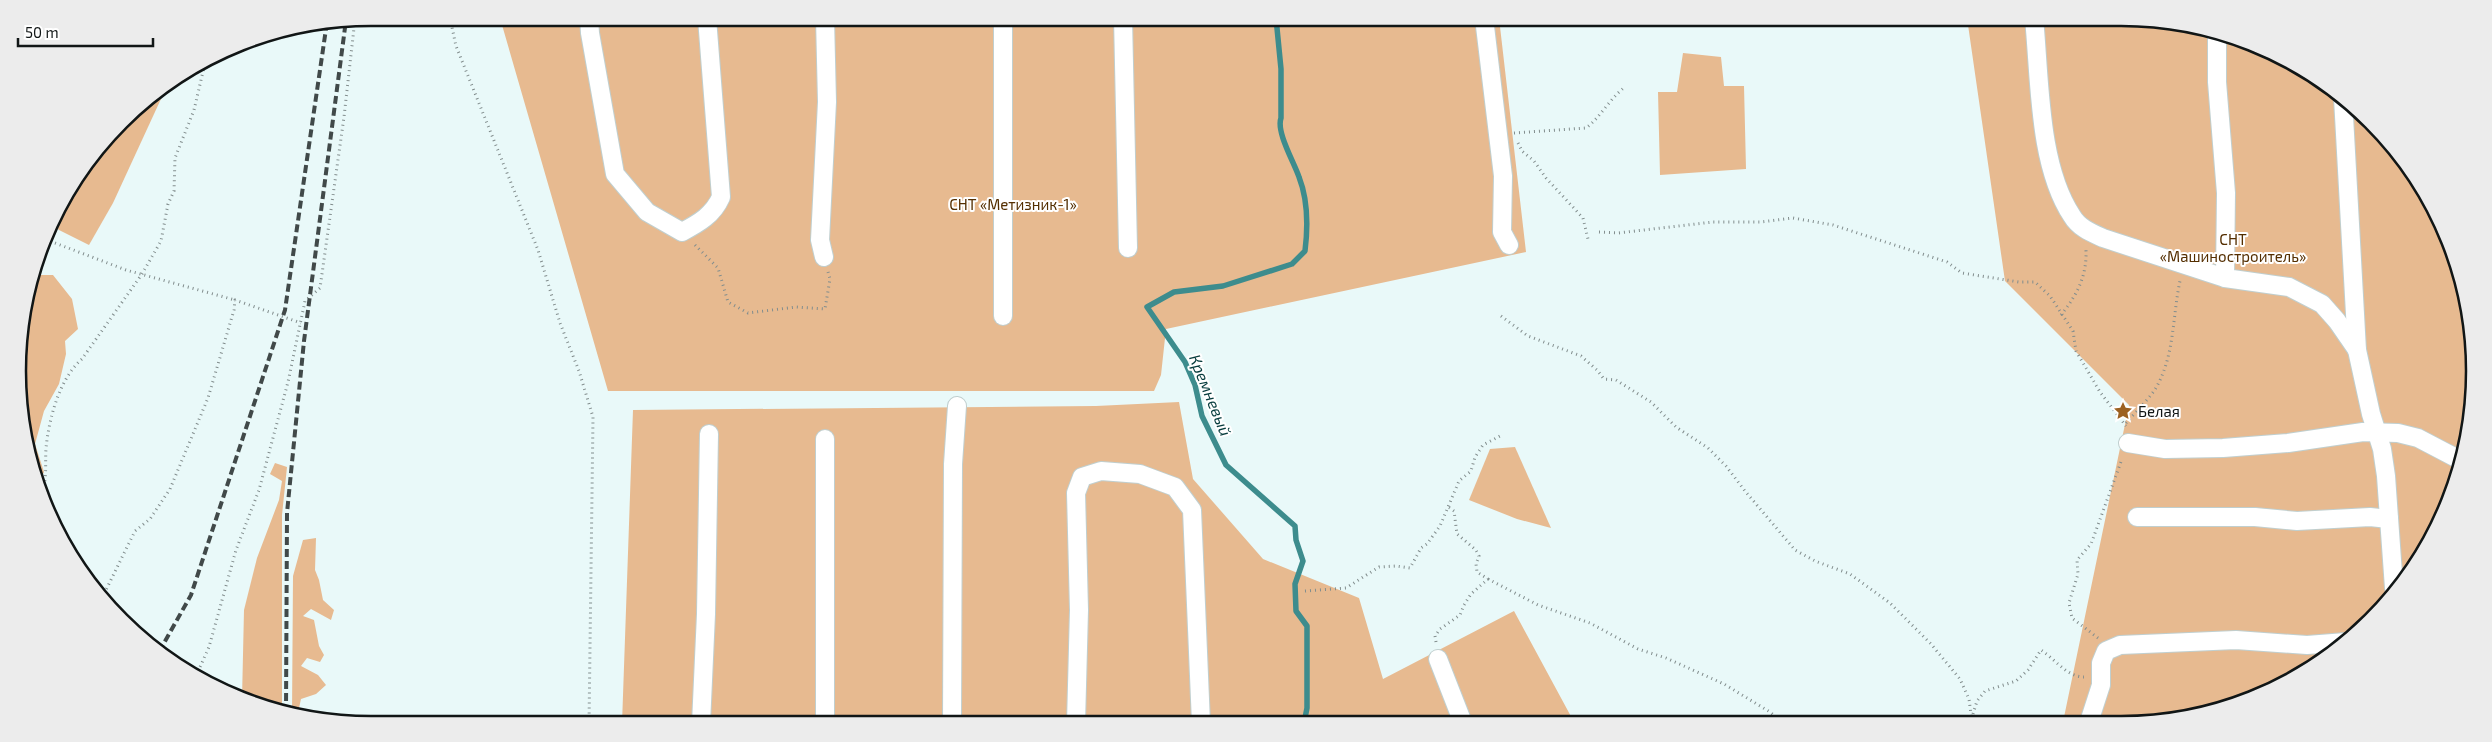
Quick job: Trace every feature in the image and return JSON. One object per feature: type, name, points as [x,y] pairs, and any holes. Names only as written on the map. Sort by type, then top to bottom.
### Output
[{"type":"lane","points":[[590,26],[608,142],[615,174],[647,212],[667,226],[682,232],[699,223],[715,210],[721,197],[708,26]]},
{"type":"lane","points":[[824,258],[820,240],[827,102],[826,26]]},
{"type":"lane","points":[[1003,26],[1003,316]]},
{"type":"lane","points":[[1123,26],[1128,248]]},
{"type":"lane","points":[[1485,26],[1504,176],[1502,232],[1510,245]]},
{"type":"lane","points":[[2035,26],[2045,142],[2061,196],[2073,218],[2085,229],[2131,248],[2225,278],[2289,287],[2322,304],[2358,350]]},
{"type":"lane","points":[[2217,40],[2218,82],[2226,193],[2225,278]]},
{"type":"lane","points":[[2344,108],[2358,350],[2371,414],[2378,433],[2386,476],[2394,583]]},
{"type":"lane","points":[[952,716],[953,464],[957,406]]},
{"type":"lane","points":[[2128,442],[2165,449],[2223,448],[2288,443],[2364,432],[2398,433],[2418,438],[2455,457]]},
{"type":"lane","points":[[701,716],[706,614],[709,434]]},
{"type":"lane","points":[[824,439],[825,716]]},
{"type":"lane","points":[[1076,716],[1079,610],[1076,493],[1082,477],[1101,471],[1140,474],[1175,487],[1192,510],[1201,716]]},
{"type":"lane","points":[[2137,517],[2255,517],[2297,521],[2370,517],[2389,519]]},
{"type":"lane","points":[[2091,716],[2101,685],[2104,657],[2120,645],[2226,640],[2307,645],[2333,643]]},
{"type":"lane","points":[[1438,659],[1460,716]]},
{"type":"path","points":[[452,26],[456,46],[538,250],[560,323],[579,371],[593,417],[589,716]]},
{"type":"path","points":[[199,670],[209,647],[236,550],[259,490],[277,426],[305,301],[320,288],[344,117],[354,27]]},
{"type":"path","points":[[45,482],[48,441],[57,400],[73,368],[82,360],[142,274],[161,241],[168,204],[174,191],[175,158],[194,110],[203,70]]},
{"type":"path","points":[[1588,239],[1583,218],[1546,178],[1534,161],[1522,151],[1510,133],[1586,128],[1594,122],[1609,101],[1625,87]]},
{"type":"path","points":[[1599,232],[1618,234],[1713,222],[1761,222],[1792,218],[1833,225],[1947,262],[1962,273],[2019,282],[2035,282],[2050,296],[2073,331],[2076,351],[2100,392],[2126,423],[2128,442],[2091,544],[2077,560],[2078,574],[2069,603],[2072,618],[2100,639],[2104,657],[2094,672],[2082,678],[2064,670],[2054,658],[2042,650],[2028,670],[2016,681],[1985,691],[1976,701],[1972,716]]},
{"type":"path","points":[[2061,315],[2077,293],[2083,276],[2086,258],[2085,229]]},
{"type":"path","points":[[682,232],[718,268],[728,302],[748,313],[796,307],[825,309],[830,279],[824,258]]},
{"type":"path","points":[[52,240],[91,258],[235,300],[301,323]]},
{"type":"path","points":[[2126,423],[2153,391],[2165,368],[2184,264]]},
{"type":"path","points":[[106,591],[135,532],[150,519],[170,489],[208,398],[234,310],[235,300]]},
{"type":"path","points":[[1501,316],[1528,336],[1581,356],[1604,379],[1616,380],[1651,402],[1676,427],[1708,448],[1726,466],[1745,492],[1795,550],[1815,561],[1850,574],[1862,582],[1890,603],[1931,644],[1960,679],[1969,699],[1972,716]]},
{"type":"path","points":[[1305,591],[1346,588],[1379,567],[1396,566],[1410,568],[1422,548],[1440,526],[1459,481],[1471,471],[1475,457],[1482,445],[1500,436]]},
{"type":"path","points":[[1447,506],[1454,511],[1457,534],[1476,550],[1479,556],[1476,564],[1477,572],[1538,604],[1590,623],[1638,649],[1666,658],[1724,684],[1775,716]]},
{"type":"path","points":[[1438,659],[1435,636],[1440,629],[1460,615],[1464,604],[1471,594],[1488,579]]},
{"type":"green space","name":"СНТ «Метизник-1»","points":[[502,26],[1500,26],[1526,252],[1166,329],[1161,375],[1154,391],[608,391]]},
{"type":"green space","name":"СНТ «Машиностроитель»","points":[[1968,26],[2121,26],[2166,29],[2188,33],[2253,52],[2293,72],[2331,97],[2365,127],[2395,161],[2420,199],[2440,239],[2454,282],[2463,326],[2466,371],[2465,394],[2463,416],[2454,460],[2440,503],[2420,543],[2395,581],[2365,615],[2331,645],[2293,670],[2253,690],[2210,704],[2166,713],[2121,716],[2064,716],[2129,405],[2005,281]]},
{"type":"green space","points":[[1683,53],[1721,57],[1724,86],[1744,86],[1746,169],[1660,175],[1658,92],[1677,92]]},
{"type":"green space","points":[[162,96],[113,203],[89,245],[57,228],[72,199],[97,161],[127,127]]},
{"type":"green space","points":[[40,275],[53,275],[72,299],[78,329],[65,341],[66,354],[59,384],[44,411],[35,444],[44,472],[43,475],[38,460],[29,416],[26,371],[27,348],[29,326]]},
{"type":"green space","points":[[1179,402],[1193,479],[1263,559],[1359,598],[1383,679],[1514,611],[1571,716],[622,716],[633,410],[1096,406]]},
{"type":"green space","points":[[1515,447],[1551,528],[1517,519],[1469,500],[1490,449]]},
{"type":"green space","points":[[275,463],[287,467],[282,515],[282,704],[242,691],[244,610],[257,558],[279,500],[282,481],[270,474]]},
{"type":"green space","points":[[316,538],[315,570],[323,600],[334,610],[331,620],[311,609],[303,616],[314,620],[319,646],[324,655],[320,662],[307,658],[301,666],[318,675],[326,685],[316,694],[301,699],[299,708],[292,706],[293,576],[303,540]]},
{"type":"waterway","name":"Кремневый","points":[[1277,26],[1281,69],[1280,124],[1286,147],[1302,186],[1306,204],[1307,233],[1305,251],[1292,264],[1223,286],[1174,292],[1147,307],[1185,362],[1195,385],[1202,416],[1226,465],[1295,526],[1296,540],[1303,561],[1295,584],[1296,611],[1307,626],[1305,716]]},
{"type":"railway","points":[[286,705],[287,513],[304,341],[345,27]]},
{"type":"railway","points":[[162,646],[191,595],[285,310],[326,29]]},
{"type":"place","name":"Белая","points":[[2123,411]]}]
